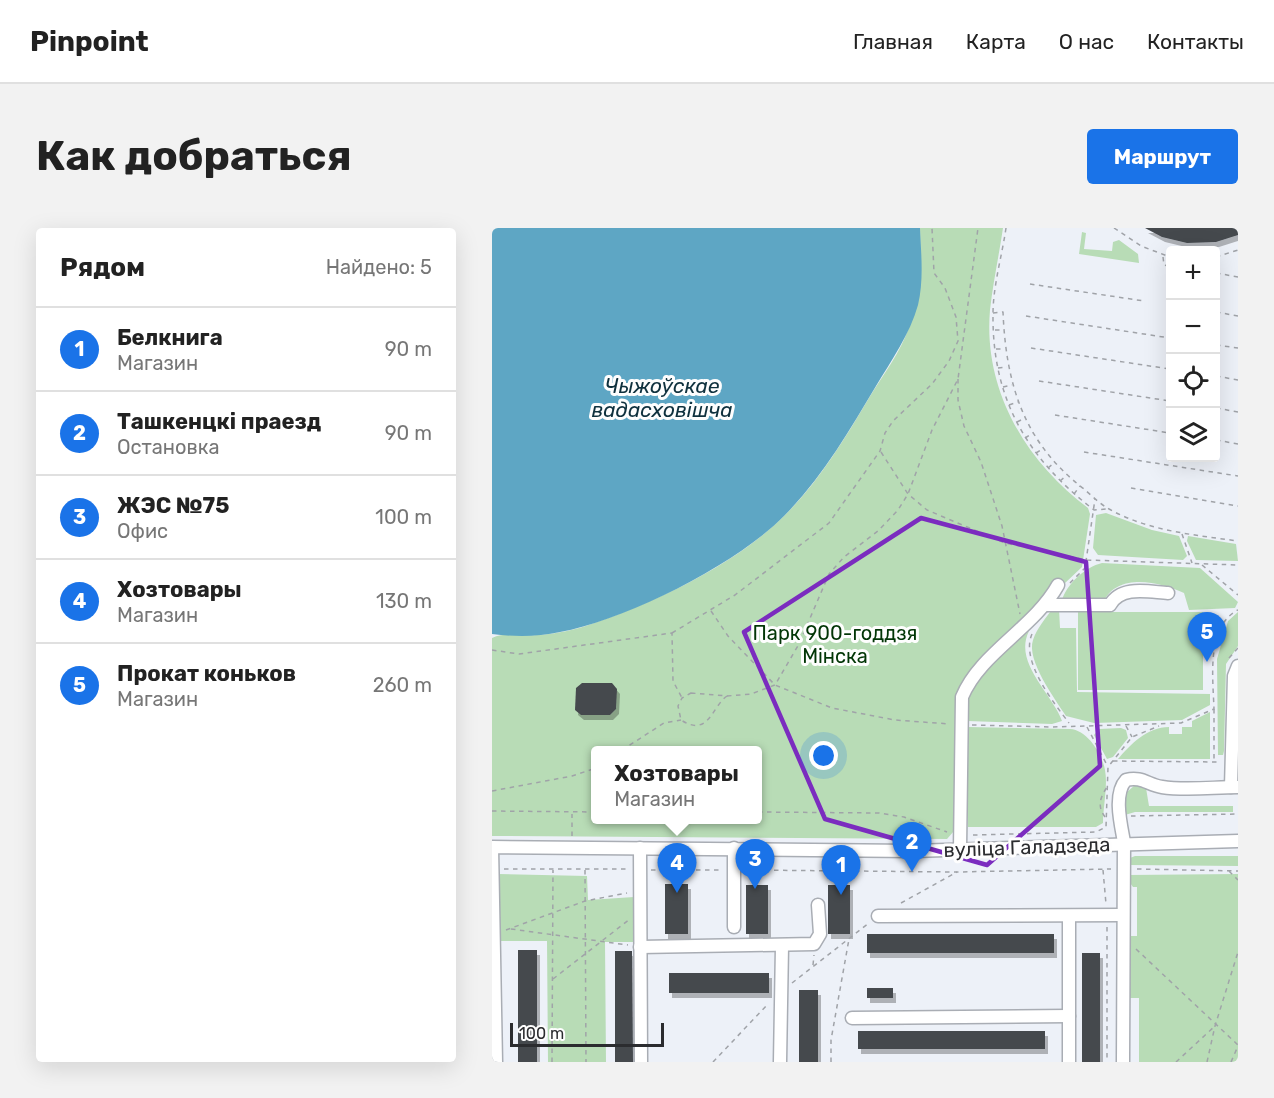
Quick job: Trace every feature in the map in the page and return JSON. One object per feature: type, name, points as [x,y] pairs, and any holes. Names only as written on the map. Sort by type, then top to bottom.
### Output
[{"type":"street","points":[[960,850],[962,697],[972,678],[1047,605],[1061,587]]},
{"type":"street","points":[[1047,605],[1110,605],[1114,598],[1129,591],[1168,593]]},
{"type":"street","points":[[1123,1062],[1124,843],[1120,821],[1120,794],[1126,780],[1142,778],[1164,788],[1234,787],[1234,676],[1238,666]]},
{"type":"street","name":"вуліца Галадзеда","points":[[492,847],[960,850],[1238,841]]},
{"type":"street","points":[[492,847],[496,1062]]},
{"type":"street","points":[[640,848],[641,1062]]},
{"type":"street","points":[[734,849],[734,927]]},
{"type":"street","points":[[640,947],[814,944],[820,934],[818,905]]},
{"type":"street","points":[[878,916],[1122,915]]},
{"type":"street","points":[[1069,916],[1069,1062]]},
{"type":"street","points":[[780,1062],[782,946]]},
{"type":"street","points":[[852,1018],[1069,1016]]},
{"type":"path","points":[[492,650],[519,654],[672,633],[711,611],[829,523],[880,451],[885,433],[893,421],[932,384],[949,361],[958,341],[952,302],[934,273],[932,228]]},
{"type":"path","points":[[978,228],[958,379],[958,400],[964,426],[981,462],[1002,526],[1020,615]]},
{"type":"path","points":[[1006,228],[993,312],[997,369],[1008,405],[1025,439],[1047,469],[1094,510],[1108,509]]},
{"type":"path","points":[[1114,228],[1123,236],[1166,256]]},
{"type":"path","points":[[1220,255],[1238,250]]},
{"type":"path","points":[[1163,256],[1164,265],[1166,265]]},
{"type":"path","points":[[1220,274],[1238,277]]},
{"type":"path","points":[[1030,284],[1144,301]]},
{"type":"path","points":[[993,312],[1003,312],[1007,367],[1025,418],[1044,448],[1067,475],[1108,509],[1147,525],[1181,533],[1238,541]]},
{"type":"path","points":[[1220,313],[1238,316]]},
{"type":"path","points":[[1026,316],[1166,337]]},
{"type":"path","points":[[994,330],[1004,330]]},
{"type":"path","points":[[1220,346],[1238,348]]},
{"type":"path","points":[[1031,348],[1166,368]]},
{"type":"path","points":[[995,349],[1005,349]]},
{"type":"path","points":[[997,369],[1007,367]]},
{"type":"path","points":[[1220,377],[1238,380]]},
{"type":"path","points":[[681,720],[678,706],[682,698],[696,692],[727,696],[750,694],[775,685],[799,644],[829,574],[844,557],[898,510],[908,494],[932,430],[958,379]]},
{"type":"path","points":[[1039,381],[1166,400]]},
{"type":"path","points":[[1002,387],[1012,385]]},
{"type":"path","points":[[1008,405],[1018,402]]},
{"type":"path","points":[[1220,409],[1238,412]]},
{"type":"path","points":[[1055,415],[1166,432]]},
{"type":"path","points":[[1016,423],[1025,418]]},
{"type":"path","points":[[1025,439],[1033,433]]},
{"type":"path","points":[[1220,441],[1238,444]]},
{"type":"path","points":[[1035,454],[1044,448]]},
{"type":"path","points":[[880,451],[908,494],[927,510],[1005,543],[1087,560],[1238,565]]},
{"type":"path","points":[[1084,452],[1238,476]]},
{"type":"path","points":[[1047,469],[1055,462]]},
{"type":"path","points":[[1060,482],[1067,475]]},
{"type":"path","points":[[1074,494],[1080,486]]},
{"type":"path","points":[[1131,488],[1238,506]]},
{"type":"path","points":[[1061,587],[1085,568],[1096,498]]},
{"type":"path","points":[[1181,533],[1192,564]]},
{"type":"path","points":[[1202,565],[1238,595]]},
{"type":"path","points":[[1113,761],[1214,762],[1216,640],[1229,614],[1238,610]]},
{"type":"path","points":[[711,611],[741,651],[775,685],[832,708],[895,720],[960,725],[1053,727],[1181,723],[1214,709]]},
{"type":"path","points":[[1036,627],[1030,639],[1030,656],[1042,686],[1070,725]]},
{"type":"path","points":[[672,633],[673,681],[682,698]]},
{"type":"path","points":[[628,746],[664,723],[681,720],[696,725],[708,721],[727,696]]},
{"type":"path","points":[[1108,766],[1132,737],[1163,724]]},
{"type":"path","points":[[762,812],[879,813],[904,817],[960,835],[1096,832],[1106,827],[1108,766],[1086,726]]},
{"type":"path","points":[[1126,726],[1132,737]]},
{"type":"path","points":[[492,791],[572,776],[591,770]]},
{"type":"path","points":[[1106,819],[1099,807],[1100,796],[1107,786]]},
{"type":"path","points":[[492,811],[591,812]]},
{"type":"path","points":[[572,812],[572,837]]},
{"type":"path","points":[[1127,817],[1134,814],[1238,814]]},
{"type":"path","points":[[492,869],[1238,871]]},
{"type":"path","points":[[552,1062],[553,869]]},
{"type":"path","points":[[585,869],[586,1062]]},
{"type":"path","points":[[1102,869],[1107,916],[1107,1062]]},
{"type":"path","points":[[1228,870],[1238,880]]},
{"type":"path","points":[[897,905],[957,872]]},
{"type":"path","points":[[494,935],[585,901],[640,891]]},
{"type":"path","points":[[552,980],[640,911]]},
{"type":"path","points":[[713,1062],[780,992],[878,916]]},
{"type":"path","points":[[510,928],[640,947]]},
{"type":"path","points":[[1123,937],[1215,1026],[1238,1045],[1230,1062]]},
{"type":"path","points":[[831,1062],[831,1040],[850,938]]},
{"type":"path","points":[[1207,1062],[1215,1026],[1238,952]]},
{"type":"path","points":[[1176,1062],[1215,1026]]},
{"type":"highlighted area","points":[[921,518],[1086,562],[1100,766],[987,865],[825,819],[744,632]]},
{"type":"green space","name":"Парк 900-годдзя Мінска","points":[[920,228],[1003,228],[990,310],[990,340],[994,368],[1002,396],[1013,422],[1028,446],[1066,490],[1088,508],[1090,514],[1082,567],[1064,584],[1056,581],[1044,603],[958,696],[954,831],[947,839],[492,836],[492,638],[502,635],[551,634],[619,614],[695,579],[764,534],[808,490],[850,430],[891,364],[909,327],[919,278]]},
{"type":"green space","points":[[1082,232],[1086,233],[1084,249],[1112,251],[1113,242],[1119,240],[1138,254],[1139,263],[1079,254]]},
{"type":"green space","points":[[1106,513],[1152,530],[1179,536],[1187,556],[1183,560],[1098,555],[1093,548],[1096,515]]},
{"type":"green space","points":[[1188,536],[1236,544],[1238,561],[1196,560],[1187,541]]},
{"type":"green space","points":[[1102,563],[1200,568],[1238,602],[1235,608],[1189,610],[1184,593],[1164,586],[1141,582],[1119,586],[1104,601],[1062,600],[1068,588],[1078,577],[1089,568]]},
{"type":"green space","points":[[1053,608],[1059,609],[1060,628],[1076,628],[1077,692],[1210,694],[1210,705],[1182,720],[1094,723],[1066,716],[1037,668],[1032,648],[1037,631]]},
{"type":"green space","points":[[1078,612],[1203,612],[1203,690],[1078,690]]},
{"type":"green space","points":[[1238,612],[1238,646],[1226,664],[1224,751],[1223,755],[1218,755],[1217,659],[1228,621]]},
{"type":"green space","points":[[1029,631],[1025,643],[1030,666],[1062,721],[1052,724],[967,721],[966,707],[977,682],[997,659]]},
{"type":"green space","points":[[1210,712],[1210,759],[1118,759],[1134,742],[1147,733],[1169,727],[1169,734],[1182,734],[1182,727],[1192,727],[1192,721]]},
{"type":"green space","points":[[968,727],[1070,729],[1082,733],[1097,750],[1105,770],[1103,823],[1096,827],[968,827],[966,729]]},
{"type":"green space","points":[[1121,728],[1126,730],[1128,738],[1113,757],[1107,759],[1094,735],[1099,729]]},
{"type":"green space","points":[[1135,785],[1146,788],[1149,806],[1233,806],[1233,812],[1135,812],[1125,815],[1126,793]]},
{"type":"green space","points":[[1135,856],[1238,856],[1238,866],[1129,865],[1130,858]]},
{"type":"green space","points":[[498,874],[587,876],[588,900],[634,897],[635,942],[605,942],[606,1062],[548,1062],[547,941],[499,941]]},
{"type":"green space","points":[[1238,874],[1238,1062],[1139,1062],[1139,998],[1127,998],[1126,936],[1137,936],[1137,887],[1133,887],[1128,880],[1128,875]]},
{"type":"water","name":"Чыжоўскае вадасховішча","points":[[492,228],[920,228],[922,266],[920,296],[915,316],[900,347],[834,454],[798,501],[764,534],[710,571],[679,588],[616,616],[552,634],[509,636],[492,634]]},
{"type":"building","points":[[1145,228],[1238,228],[1238,235],[1216,242],[1187,243],[1162,237]]},
{"type":"building","points":[[582,683],[612,683],[617,689],[616,709],[610,715],[581,715],[575,710],[576,688]]},
{"type":"building","points":[[665,884],[688,884],[688,934],[665,934]]},
{"type":"building","points":[[746,885],[768,885],[768,934],[746,934]]},
{"type":"building","points":[[828,885],[850,885],[850,934],[828,934]]},
{"type":"building","points":[[867,934],[1054,934],[1054,953],[867,953]]},
{"type":"building","points":[[518,950],[537,950],[537,1062],[518,1062]]},
{"type":"building","points":[[615,951],[632,951],[633,1062],[615,1062]]},
{"type":"building","points":[[1082,953],[1100,953],[1100,1062],[1082,1062]]},
{"type":"building","points":[[669,973],[769,973],[769,993],[669,993]]},
{"type":"building","points":[[867,988],[893,988],[893,998],[867,998]]},
{"type":"building","points":[[799,990],[818,990],[818,1062],[799,1062]]},
{"type":"building","points":[[858,1031],[1045,1031],[1045,1049],[858,1049]]},
{"type":"place","name":"Прокат коньков","points":[[1207,662]]},
{"type":"place","name":"Ташкенцкі праезд","points":[[912,872]]},
{"type":"place","name":"ЖЭС №75","points":[[755,889]]},
{"type":"place","name":"Хозтовары","points":[[677,893]]},
{"type":"place","name":"Белкнига","points":[[841,895]]}]
